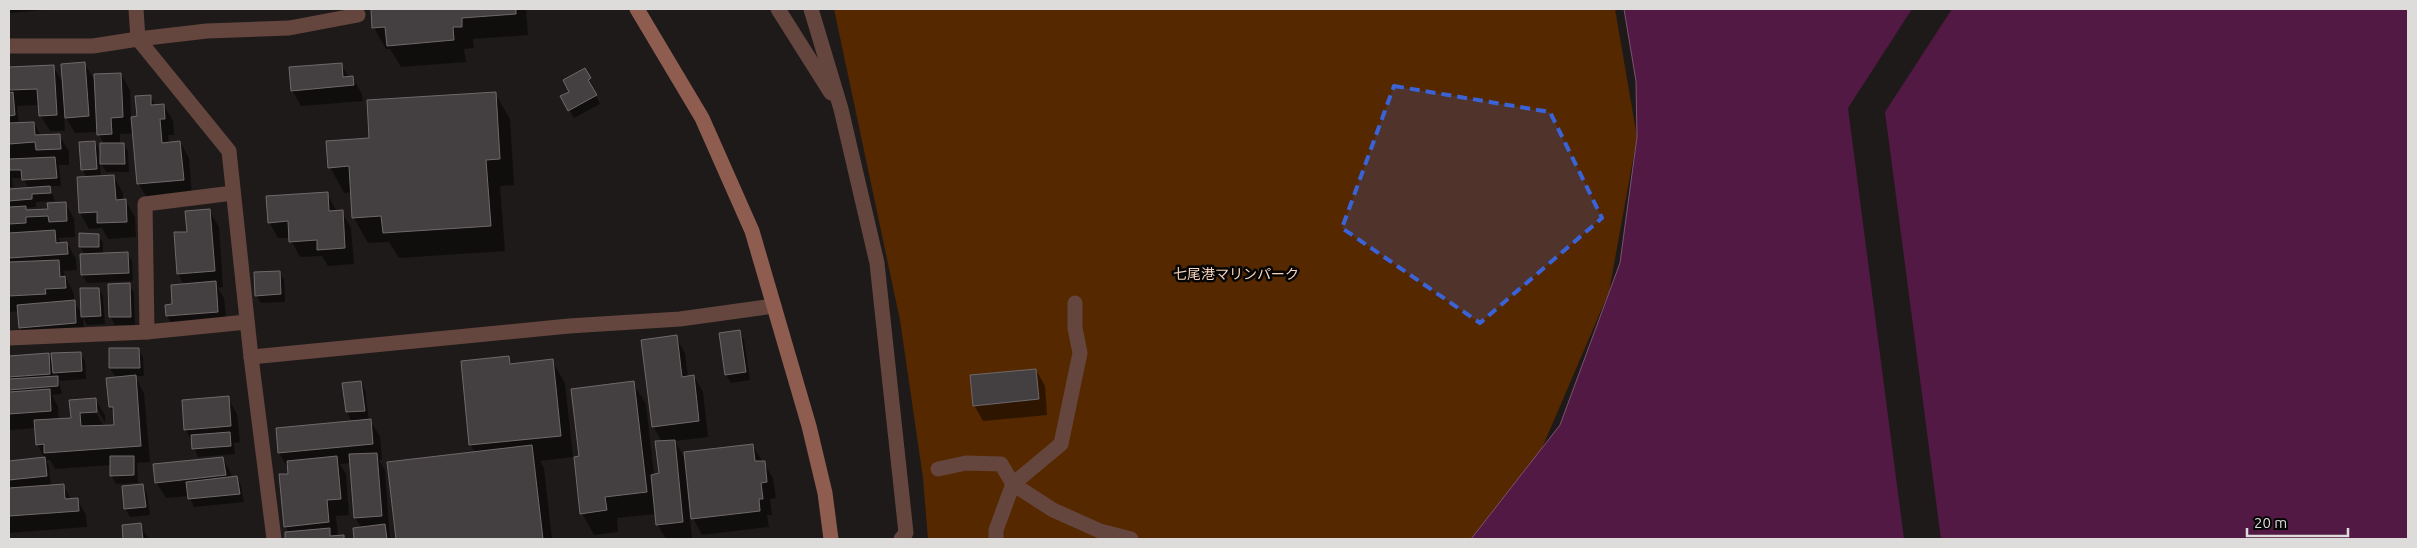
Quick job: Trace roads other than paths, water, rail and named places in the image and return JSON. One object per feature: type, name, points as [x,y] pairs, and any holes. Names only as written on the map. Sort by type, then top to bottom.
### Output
[{"type":"street","points":[[136,9],[138,40],[229,151],[251,357],[274,539]]},
{"type":"street","points":[[637,9],[702,118],[752,231],[820,474],[831,539]]},
{"type":"street","points":[[778,9],[841,109]]},
{"type":"street","points":[[811,9],[841,109],[877,263],[906,533],[901,539]]},
{"type":"street","points":[[9,46],[92,46],[207,31],[289,28],[358,15]]},
{"type":"street","points":[[147,332],[145,204],[233,193]]},
{"type":"street","points":[[996,539],[996,530],[1013,484],[1061,444],[1080,353],[1075,328],[1075,303]]},
{"type":"street","points":[[251,357],[569,326],[680,319],[774,306]]},
{"type":"street","points":[[9,338],[147,332],[247,322]]},
{"type":"street","points":[[938,469],[966,463],[1001,464],[1013,484],[1053,510],[1100,531],[1131,539]]},
{"type":"park label","name":"七尾港マリンパーク","points":[[1236,274]]}]
